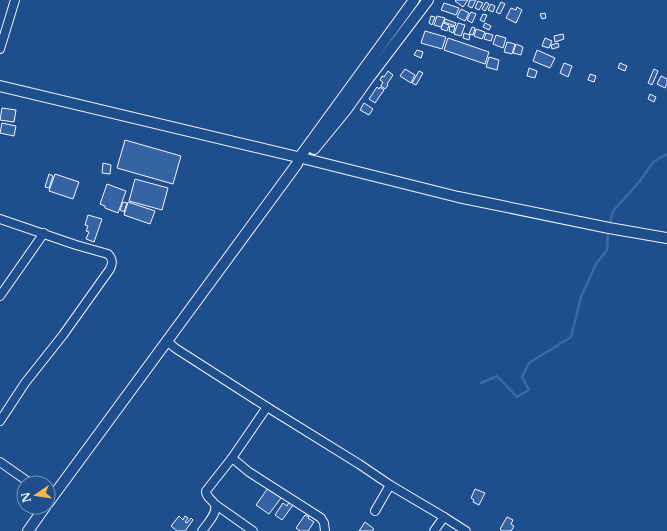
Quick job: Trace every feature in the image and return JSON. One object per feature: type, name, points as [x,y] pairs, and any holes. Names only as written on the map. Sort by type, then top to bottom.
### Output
[{"type":"street","points":[[0,49],[15,0]]},
{"type":"street","points":[[56,490],[301,160],[414,0]]},
{"type":"street","points":[[301,160],[346,110],[368,78],[428,0]]},
{"type":"street","points":[[401,18],[410,24]]},
{"type":"street","points":[[0,86],[458,197],[609,228],[667,238]]},
{"type":"street","points":[[0,220],[108,254],[112,261],[110,269],[63,335],[25,383],[0,421]]},
{"type":"street","points":[[0,296],[44,233]]},
{"type":"street","points":[[167,341],[175,348],[267,407],[466,531]]},
{"type":"street","points":[[254,531],[216,504],[207,496],[206,491],[232,458],[267,407]]},
{"type":"street","points":[[232,458],[249,472],[321,518],[324,523],[325,531]]},
{"type":"street","points":[[0,462],[19,475]]},
{"type":"street","points":[[376,511],[390,485]]},
{"type":"street","points":[[202,531],[214,514],[216,504]]},
{"type":"street","points":[[28,531],[39,515]]},
{"type":"street","points":[[434,531],[444,517]]},
{"type":"building","points":[[468,0],[463,7],[455,1]]},
{"type":"building","points":[[470,0],[476,0],[472,8],[468,6]]},
{"type":"building","points":[[478,1],[483,3],[479,10],[475,8]]},
{"type":"building","points":[[486,2],[489,4],[485,11],[482,9]]},
{"type":"building","points":[[501,2],[505,4],[500,14],[496,12]]},
{"type":"building","points":[[444,3],[459,8],[456,15],[441,10]]},
{"type":"building","points":[[491,4],[495,6],[493,12],[488,10]]},
{"type":"building","points":[[517,7],[522,10],[516,23],[506,18],[511,8],[516,10]]},
{"type":"building","points":[[461,9],[469,13],[465,21],[457,17]]},
{"type":"building","points":[[471,12],[476,14],[472,23],[467,20]]},
{"type":"building","points":[[545,13],[546,18],[542,19],[540,14]]},
{"type":"building","points":[[483,14],[487,15],[484,22],[480,20]]},
{"type":"building","points":[[431,16],[435,17],[432,25],[429,23]]},
{"type":"building","points":[[437,16],[445,18],[441,27],[434,25]]},
{"type":"building","points":[[445,19],[456,23],[455,26],[444,22]]},
{"type":"building","points":[[443,23],[449,25],[447,31],[441,29]]},
{"type":"building","points":[[458,23],[465,25],[461,36],[454,34]]},
{"type":"building","points":[[485,23],[491,26],[489,30],[483,27]]},
{"type":"building","points":[[450,26],[455,27],[453,33],[449,31]]},
{"type":"building","points":[[472,27],[475,28],[473,35],[469,34]]},
{"type":"building","points":[[476,29],[485,32],[482,39],[474,36]]},
{"type":"building","points":[[425,31],[446,37],[442,49],[421,43]]},
{"type":"building","points":[[464,33],[470,35],[469,40],[463,38]]},
{"type":"building","points":[[486,33],[493,35],[491,41],[484,39]]},
{"type":"building","points":[[563,34],[564,39],[555,42],[554,36]]},
{"type":"building","points":[[496,35],[506,38],[503,48],[493,44]]},
{"type":"building","points":[[448,38],[489,52],[485,64],[444,50]]},
{"type":"building","points":[[545,38],[552,41],[549,48],[542,46]]},
{"type":"building","points":[[507,42],[515,44],[512,54],[504,52]]},
{"type":"building","points":[[558,43],[559,47],[552,49],[551,45]]},
{"type":"building","points":[[516,44],[523,47],[521,55],[513,53]]},
{"type":"building","points":[[417,50],[423,52],[421,58],[414,55]]},
{"type":"building","points":[[537,50],[555,58],[550,68],[533,61]]},
{"type":"building","points":[[489,57],[499,60],[497,70],[486,67]]},
{"type":"building","points":[[564,63],[572,66],[568,77],[560,73]]},
{"type":"building","points":[[620,63],[627,66],[625,71],[618,68]]},
{"type":"building","points":[[529,68],[537,71],[535,78],[527,76]]},
{"type":"building","points":[[405,69],[415,75],[411,83],[400,76]]},
{"type":"building","points":[[654,69],[658,71],[652,85],[648,83]]},
{"type":"building","points":[[388,71],[393,75],[385,89],[381,86],[383,82],[380,80]]},
{"type":"building","points":[[419,71],[423,73],[416,85],[412,83]]},
{"type":"building","points":[[590,74],[596,76],[594,82],[588,80]]},
{"type":"building","points":[[661,76],[667,79],[665,88],[657,84]]},
{"type":"building","points":[[377,87],[384,90],[375,103],[369,99]]},
{"type":"building","points":[[650,94],[656,97],[654,102],[648,99]]},
{"type":"building","points":[[364,103],[373,109],[369,115],[360,110]]},
{"type":"building","points":[[2,108],[16,110],[14,122],[0,120]]},
{"type":"building","points":[[2,123],[16,126],[14,136],[0,133]]},
{"type":"building","points":[[125,140],[181,156],[173,184],[117,168]]},
{"type":"building","points":[[103,163],[111,165],[110,174],[102,173]]},
{"type":"building","points":[[49,174],[53,176],[49,188],[45,187]]},
{"type":"building","points":[[55,174],[79,182],[73,199],[49,191]]},
{"type":"building","points":[[135,179],[168,188],[162,210],[129,201]]},
{"type":"building","points":[[107,184],[126,191],[118,213],[105,208],[105,206],[100,204]]},
{"type":"building","points":[[123,202],[127,203],[124,212],[120,210]]},
{"type":"building","points":[[128,202],[155,211],[150,224],[124,215]]},
{"type":"building","points":[[88,215],[102,219],[94,242],[86,239],[89,232],[86,231],[88,226],[85,225]]},
{"type":"building","points":[[268,488],[281,498],[269,514],[256,505]]},
{"type":"building","points":[[475,489],[485,493],[479,505],[473,502],[474,500],[471,498]]},
{"type":"building","points":[[289,502],[293,505],[282,520],[275,515],[283,503],[287,506]]},
{"type":"building","points":[[305,515],[314,522],[308,531],[300,531],[296,528]]},
{"type":"building","points":[[179,516],[183,520],[185,516],[188,518],[185,522],[187,523],[191,518],[193,520],[185,531],[177,531],[171,526]]},
{"type":"building","points":[[507,517],[513,520],[511,524],[514,526],[511,531],[502,531],[500,529]]},
{"type":"building","points":[[365,522],[374,529],[372,531],[359,531]]},
{"type":"waterway","points":[[609,226],[613,211],[640,181],[653,162],[667,154]]},
{"type":"waterway","points":[[481,383],[497,376],[517,397],[529,390],[522,377],[529,363],[571,337],[581,297],[596,264],[607,250],[608,231]]}]
